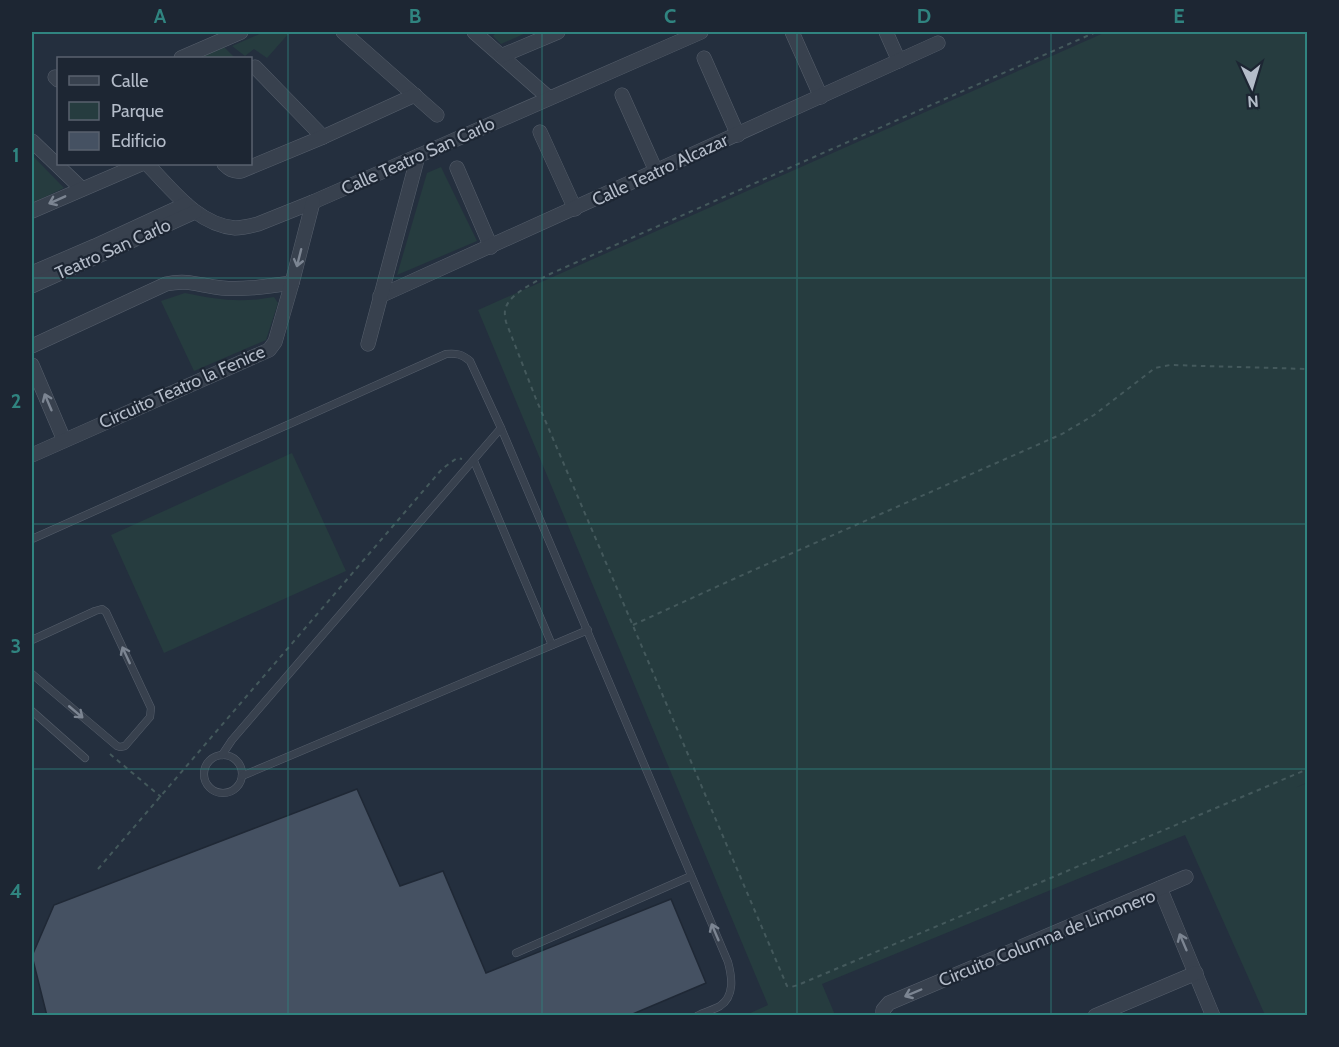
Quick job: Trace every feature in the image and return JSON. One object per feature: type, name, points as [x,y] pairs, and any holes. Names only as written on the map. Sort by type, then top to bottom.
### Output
[{"type":"street","points":[[183,57],[241,32]]},
{"type":"street","points":[[343,32],[437,116]]},
{"type":"street","points":[[474,32],[549,98]]},
{"type":"street","points":[[501,56],[558,32]]},
{"type":"street","name":"Calle Teatro San Carlo","points":[[148,165],[191,208],[214,223],[236,228],[258,224],[701,32]]},
{"type":"street","points":[[792,32],[821,98]]},
{"type":"street","points":[[886,32],[899,61]]},
{"type":"street","name":"Calle Teatro Alcazar","points":[[380,296],[939,43]]},
{"type":"street","points":[[704,58],[738,135]]},
{"type":"street","points":[[255,68],[323,137]]},
{"type":"street","points":[[225,165],[231,170],[241,171],[416,95]]},
{"type":"street","points":[[622,95],[656,171]]},
{"type":"street","points":[[540,132],[575,209]]},
{"type":"street","points":[[32,141],[82,189]]},
{"type":"street","points":[[368,344],[418,156]]},
{"type":"street","points":[[32,211],[139,165]]},
{"type":"street","points":[[457,168],[491,247]]},
{"type":"street","name":"Circuito Teatro la Fenice","points":[[32,455],[269,350],[275,342],[313,202]]},
{"type":"street","name":"Teatro San Carlo","points":[[32,273],[191,208]]},
{"type":"street","name":"Teatro San Carlo","points":[[32,286],[191,208]]},
{"type":"street","points":[[32,346],[166,284],[178,281],[242,289],[292,283]]},
{"type":"street","points":[[32,365],[64,440]]},
{"type":"street","points":[[1160,888],[1186,877]]},
{"type":"street","name":"Circuito Columna de Limonero","points":[[883,1016],[883,1011],[889,1003],[1160,888],[1213,1016]]},
{"type":"street","points":[[1095,1016],[1196,973]]},
{"type":"lane","points":[[32,539],[446,354],[455,353],[464,356],[470,361],[501,428],[728,962],[732,974],[732,987],[728,998],[721,1005],[697,1016]]},
{"type":"lane","points":[[222,755],[239,732],[501,428]]},
{"type":"lane","points":[[474,461],[552,645]]},
{"type":"lane","points":[[32,640],[102,609],[106,612],[151,708],[150,717],[125,746],[117,746],[32,674]]},
{"type":"lane","points":[[242,776],[588,630]]},
{"type":"lane","points":[[32,711],[85,758]]},
{"type":"lane","points":[[222,755],[229,756],[238,763],[242,776],[238,786],[222,793],[206,784],[204,771],[210,760],[222,755]]},
{"type":"lane","points":[[516,953],[691,876]]},
{"type":"path","points":[[1096,32],[550,274],[526,287],[511,299],[504,310],[506,322],[536,399],[787,986],[791,987],[1308,769]]},
{"type":"path","points":[[633,625],[1062,434],[1094,415],[1155,368],[1170,365],[1308,369]]},
{"type":"path","points":[[98,869],[442,469],[457,458],[474,461]]},
{"type":"green space","points":[[264,32],[290,32],[267,58],[254,49],[245,56],[232,46]]},
{"type":"green space","points":[[497,32],[528,32],[501,44],[493,36]]},
{"type":"green space","points":[[1106,32],[1307,32],[1308,782],[1295,788],[1307,783],[1307,1015],[1265,1015],[1185,835],[822,984],[835,1015],[746,1015],[768,1005],[478,310]]},
{"type":"green space","points":[[224,47],[234,57],[199,57]]},
{"type":"green space","points":[[32,155],[64,188],[32,203]]},
{"type":"green space","points":[[441,167],[477,241],[397,275],[427,173]]},
{"type":"green space","points":[[185,293],[230,300],[274,297],[278,303],[266,340],[194,371],[161,301]]},
{"type":"green space","points":[[292,453],[346,571],[164,653],[111,535]]},
{"type":"building","points":[[357,789],[400,886],[443,871],[486,973],[671,899],[706,983],[628,1016],[47,1016],[32,956],[54,905]]}]
